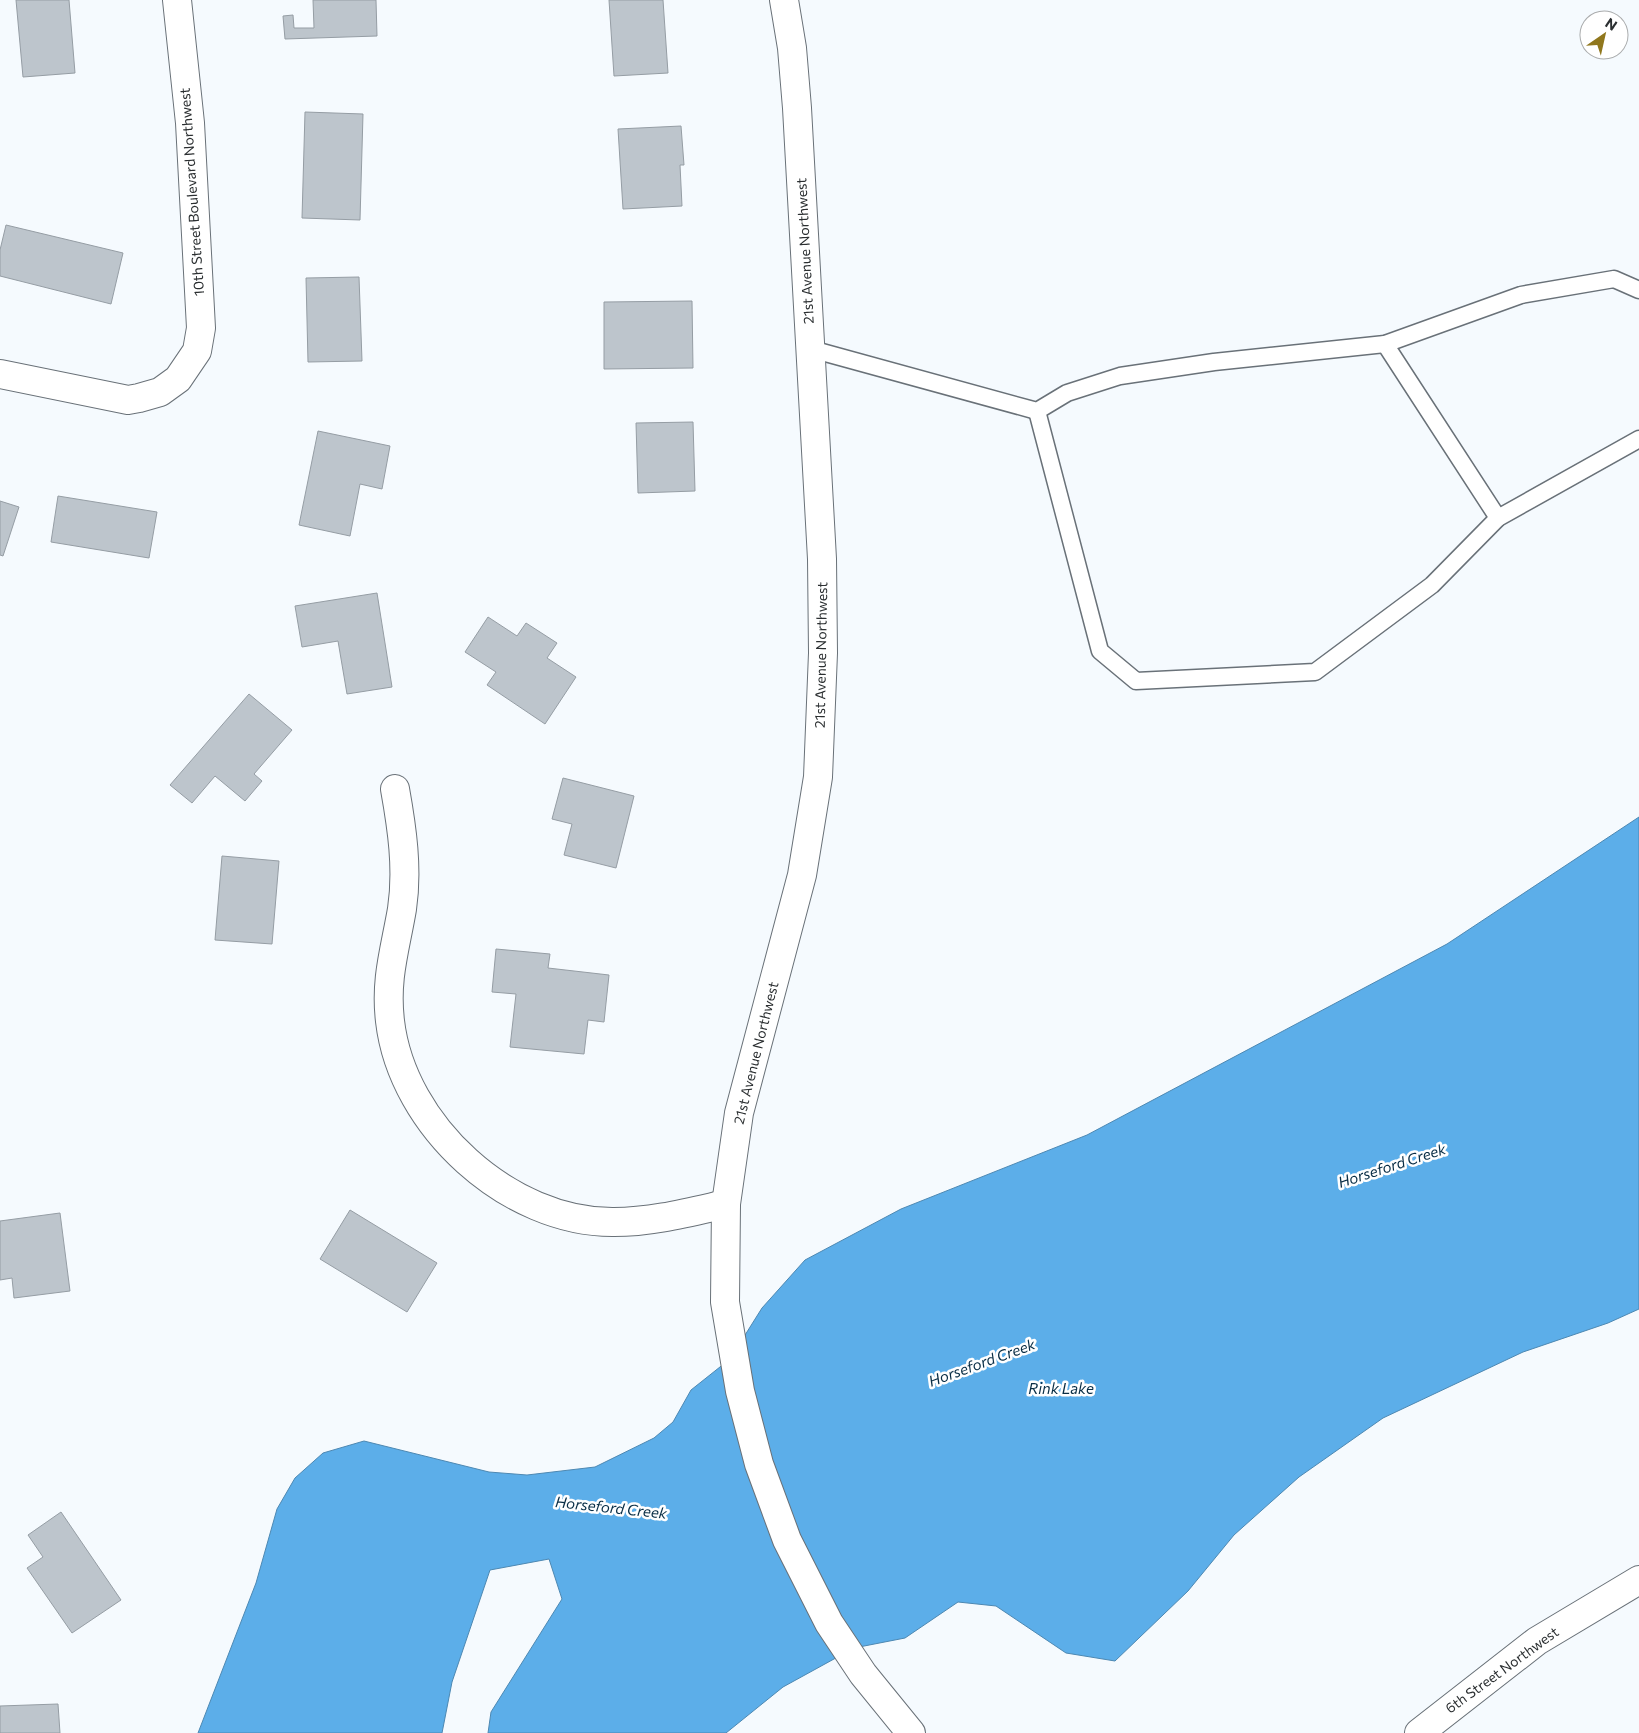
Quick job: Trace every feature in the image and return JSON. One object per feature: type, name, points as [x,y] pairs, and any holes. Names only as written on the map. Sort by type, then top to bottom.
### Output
[{"type":"street","name":"10th Street Boulevard Northwest","points":[[0,374],[128,400],[160,392],[178,379],[194,356],[201,328],[190,123],[177,0]]},
{"type":"street","name":"21st Avenue Northwest","points":[[784,0],[792,48],[798,108],[822,559],[823,653],[818,777],[802,874],[739,1113],[726,1204],[725,1302],[744,1409],[759,1464],[787,1540],[829,1623],[862,1674],[912,1733]]},
{"type":"street","points":[[395,789],[401,824],[404,872],[402,908],[388,977],[390,1022],[398,1055],[406,1077],[419,1101],[443,1136],[461,1157],[493,1184],[527,1203],[563,1215],[614,1222],[664,1217],[726,1204]]},
{"type":"street","name":"6th Street Northwest","points":[[1419,1733],[1537,1641],[1639,1580]]},
{"type":"lane","points":[[811,349],[1037,410],[1067,393],[1120,376],[1214,362],[1385,344],[1521,295],[1614,279],[1639,290]]},
{"type":"lane","points":[[1385,344],[1498,518]]},
{"type":"lane","points":[[1037,410],[1100,651],[1136,681],[1315,672],[1432,585],[1498,518],[1639,439]]},
{"type":"water","name":"Rink Lake","points":[[1639,817],[1639,1309],[1608,1323],[1523,1352],[1383,1418],[1299,1477],[1234,1535],[1188,1591],[1115,1661],[1066,1653],[996,1606],[958,1602],[905,1638],[854,1648],[783,1687],[726,1733],[488,1733],[491,1712],[562,1599],[549,1559],[490,1570],[452,1682],[442,1733],[198,1733],[256,1583],[277,1509],[295,1478],[323,1453],[364,1441],[489,1472],[527,1475],[595,1467],[654,1438],[673,1422],[691,1390],[730,1359],[762,1308],[805,1260],[901,1209],[1087,1135],[1447,944]]},
{"type":"building","points":[[16,0],[69,0],[75,73],[23,77]]},
{"type":"building","points":[[313,0],[376,0],[377,36],[285,39],[283,16],[293,15],[294,28],[314,28]]},
{"type":"building","points":[[609,0],[663,0],[668,73],[614,76]]},
{"type":"building","points":[[305,112],[363,114],[360,220],[302,218]]},
{"type":"building","points":[[681,126],[684,165],[680,165],[682,206],[623,209],[618,129]]},
{"type":"building","points":[[6,225],[123,253],[111,304],[0,276],[0,250]]},
{"type":"building","points":[[359,277],[362,361],[308,362],[306,278]]},
{"type":"building","points":[[692,301],[693,368],[604,369],[604,302]]},
{"type":"building","points":[[693,422],[695,491],[638,493],[636,423]]},
{"type":"building","points":[[318,431],[390,446],[382,489],[360,484],[350,536],[299,525]]},
{"type":"building","points":[[58,496],[157,512],[149,558],[51,542]]},
{"type":"building","points":[[0,501],[19,507],[3,556],[0,555]]},
{"type":"building","points":[[377,593],[392,687],[347,694],[338,641],[302,647],[295,606]]},
{"type":"building","points":[[488,617],[517,636],[526,623],[557,643],[547,658],[576,677],[545,724],[487,685],[496,672],[465,652]]},
{"type":"building","points":[[249,694],[292,730],[254,774],[262,781],[245,801],[215,776],[192,803],[170,785]]},
{"type":"building","points":[[563,778],[634,796],[616,868],[564,855],[572,824],[552,819]]},
{"type":"building","points":[[222,856],[279,861],[272,944],[215,940]]},
{"type":"building","points":[[496,949],[550,954],[548,968],[609,975],[604,1022],[588,1020],[584,1054],[510,1047],[516,994],[492,992]]},
{"type":"building","points":[[350,1210],[437,1263],[407,1312],[320,1259]]},
{"type":"building","points":[[60,1213],[70,1291],[14,1298],[12,1278],[0,1280],[0,1221]]},
{"type":"building","points":[[61,1512],[121,1600],[72,1633],[27,1568],[43,1557],[28,1535]]},
{"type":"building","points":[[58,1704],[60,1733],[0,1733],[0,1706]]},
{"type":"water label","name":"Horseford Creek","points":[[1392,1166]]},
{"type":"water label","name":"Horseford Creek","points":[[982,1363]]},
{"type":"water label","name":"Horseford Creek","points":[[611,1508]]}]
